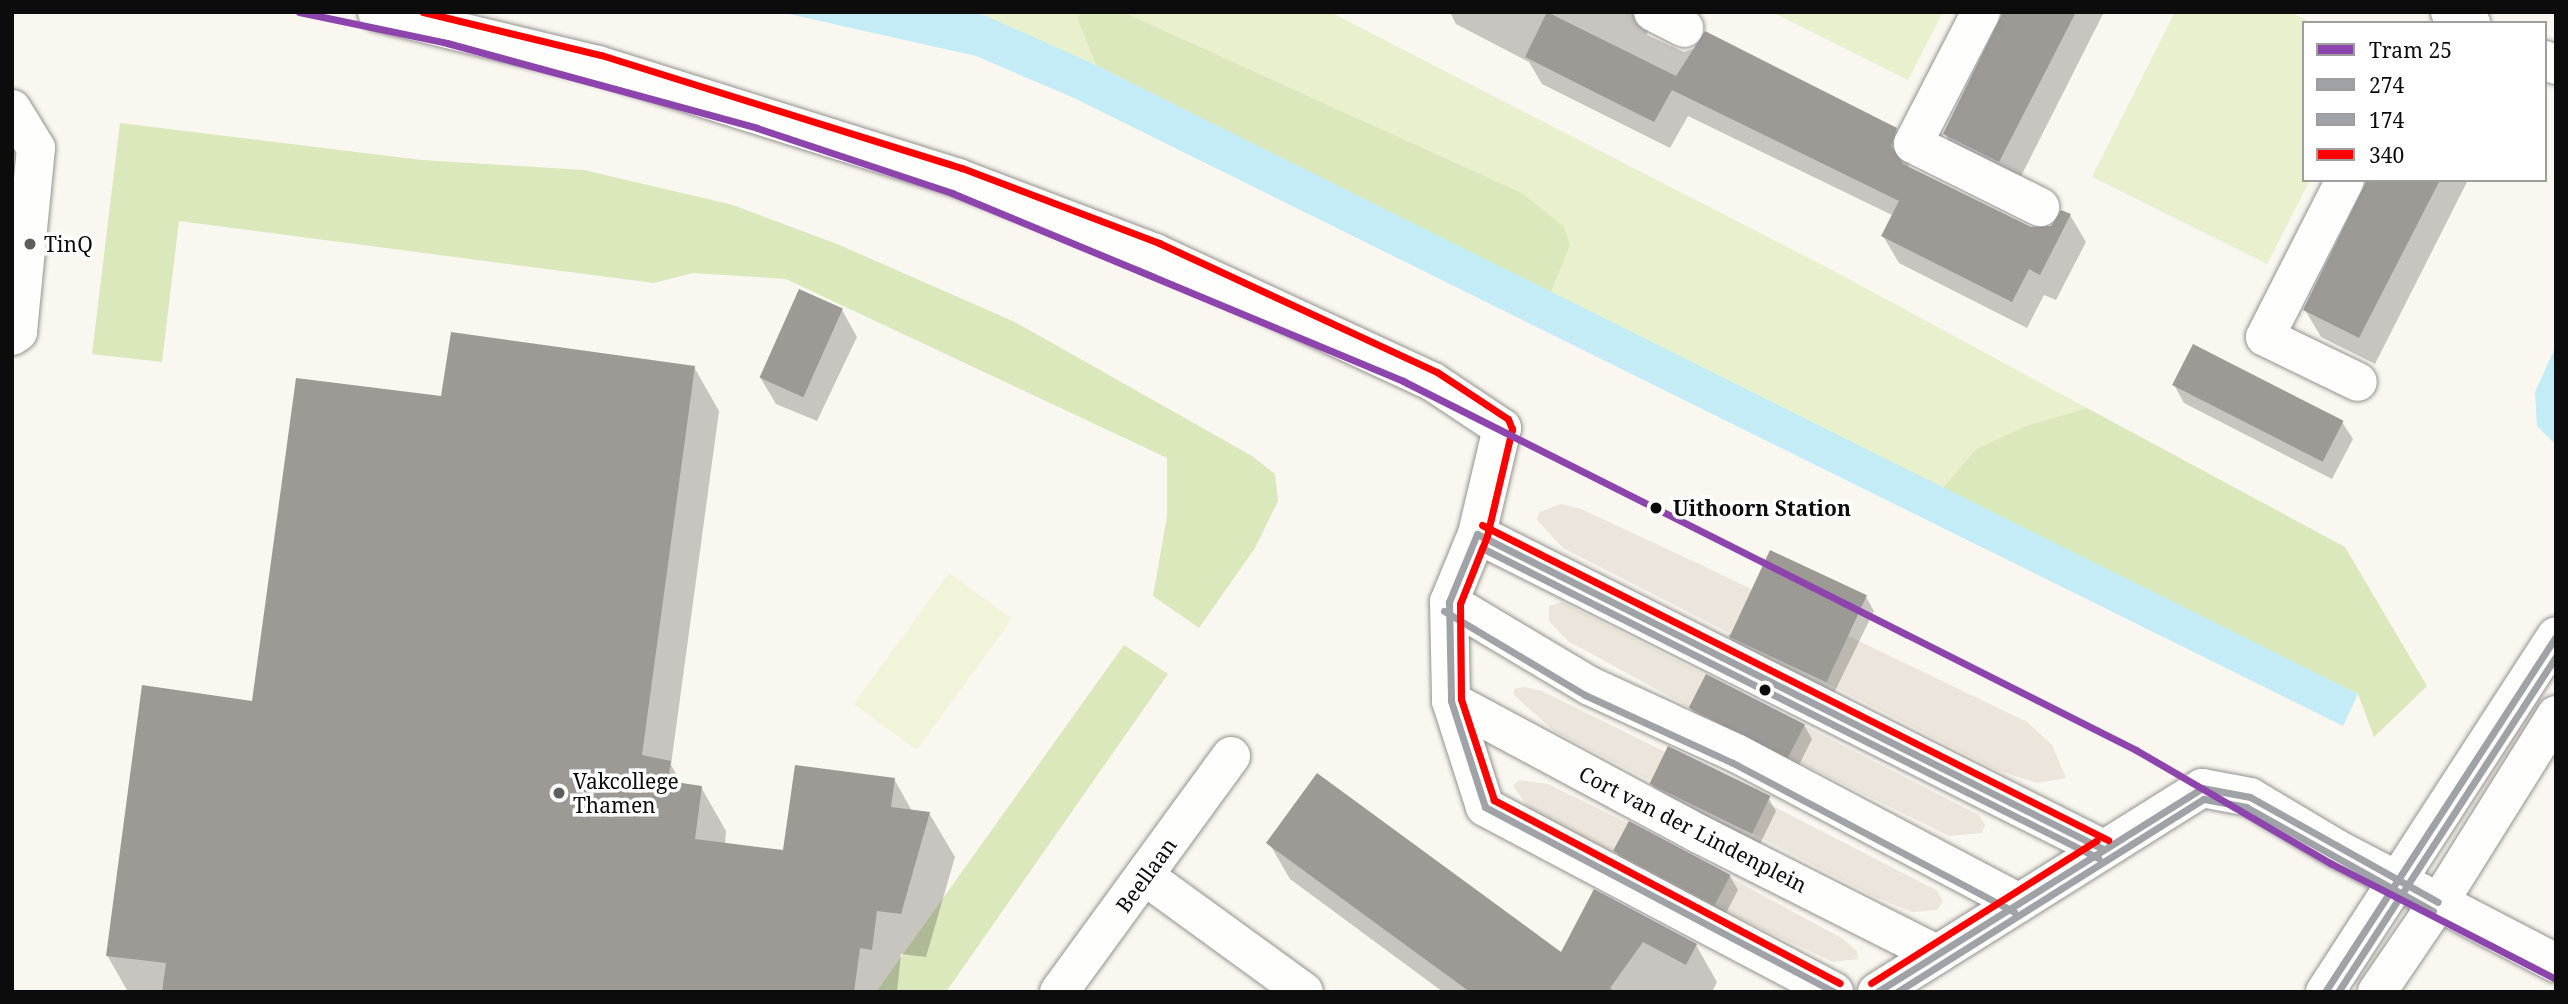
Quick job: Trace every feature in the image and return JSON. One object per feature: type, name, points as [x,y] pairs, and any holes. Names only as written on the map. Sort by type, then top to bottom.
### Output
[{"type":"street","points":[[377,12],[598,65],[958,178],[1155,253],[1433,382],[1502,428],[1477,534],[1449,602],[1451,701],[1485,807],[1834,992]]},
{"type":"street","points":[[1981,12],[1913,144],[2040,207]]},
{"type":"street","points":[[2450,12],[2467,21]]},
{"type":"street","points":[[12,109],[36,148],[18,332],[12,336]]},
{"type":"street","points":[[2344,182],[2265,337],[2358,382]]},
{"type":"street","points":[[1477,534],[2103,849]]},
{"type":"street","points":[[1449,602],[1590,686],[1738,754],[2018,903]]},
{"type":"street","points":[[2325,992],[2556,636]]},
{"type":"street","name":"Cort van der Lindenplein","points":[[1451,701],[1699,834],[1937,954]]},
{"type":"street","points":[[2377,992],[2438,902],[2556,715]]},
{"type":"street","name":"Beellaan","points":[[1059,992],[1146,877],[1231,756]]},
{"type":"street","points":[[1877,992],[2202,788],[2250,797],[2398,882],[2556,963]]},
{"type":"street","points":[[1146,877],[1304,992]]},
{"type":"green space","points":[[971,12],[1082,12],[1077,18],[1096,65]]},
{"type":"green space","points":[[1082,12],[1123,12],[1522,193],[1564,227],[1570,245],[1550,295],[1096,65],[1077,18]]},
{"type":"green space","points":[[1123,12],[1330,12],[1834,271],[2087,408],[2026,426],[1976,449],[1941,490],[1550,295],[1570,245],[1522,193]]},
{"type":"green space","points":[[1772,12],[1943,12],[1908,80]]},
{"type":"green space","points":[[2175,12],[2291,12],[2308,21],[2302,21],[2302,182],[2309,182],[2267,264],[2092,177]]},
{"type":"green space","points":[[120,123],[422,160],[584,170],[733,205],[837,244],[1015,322],[1252,456],[1275,474],[1278,501],[1255,548],[1199,628],[1153,596],[1167,516],[1167,458],[786,279],[693,273],[654,283],[179,221],[162,362],[92,354]]},
{"type":"green space","points":[[2087,408],[2345,547],[2427,686],[2374,737],[2358,694],[1941,490],[1976,449],[2026,426]]},
{"type":"green space","points":[[949,573],[1012,619],[917,750],[854,704]]},
{"type":"green space","points":[[1124,645],[1168,674],[946,992],[876,992]]},
{"type":"shaded area","points":[[1561,504],[1581,509],[1697,563],[2027,722],[2052,745],[2066,778],[2037,783],[1997,770],[1563,548],[1537,520],[1539,512]]},
{"type":"shaded area","points":[[1562,602],[1979,815],[1985,825],[1982,833],[1949,836],[1711,719],[1568,641],[1549,621],[1549,606]]},
{"type":"shaded area","points":[[1524,687],[1542,691],[1724,781],[1936,890],[1943,901],[1937,910],[1912,912],[1875,897],[1554,731],[1514,695],[1514,689]]},
{"type":"shaded area","points":[[1519,780],[1548,784],[1656,837],[1843,939],[1857,951],[1858,959],[1833,962],[1672,887],[1529,808],[1513,786]]},
{"type":"water","points":[[780,12],[971,12],[986,16],[1096,65],[2358,694],[2343,726],[1074,98],[976,56]]},
{"type":"water","points":[[2556,346],[2556,445],[2537,426],[2535,392]]},
{"type":"building","points":[[1547,12],[1676,76],[1705,31],[1897,128],[1891,146],[1903,164],[2031,227],[2051,226],[2061,210],[2071,214],[2040,275],[2029,269],[2012,302],[1881,236],[1899,201],[1672,90],[1654,122],[1525,57]]},
{"type":"building","points":[[2003,12],[2076,12],[1999,162],[1943,134]]},
{"type":"building","points":[[2366,182],[2439,182],[2359,338],[2303,310]]},
{"type":"building","points":[[799,289],[843,309],[803,397],[760,378]]},
{"type":"building","points":[[451,332],[695,366],[642,755],[671,761],[668,781],[702,786],[695,839],[783,850],[795,765],[895,778],[891,807],[930,812],[901,914],[877,911],[872,950],[860,948],[854,992],[162,992],[166,963],[106,956],[142,685],[252,701],[296,378],[441,396]]},
{"type":"building","points":[[2193,344],[2344,421],[2323,462],[2172,385]]},
{"type":"building","points":[[1770,550],[1867,595],[1826,682],[1729,637]]},
{"type":"building","points":[[1706,674],[1805,724],[1788,758],[1689,708]]},
{"type":"building","points":[[1668,746],[1770,796],[1752,834],[1650,784]]},
{"type":"building","points":[[1317,773],[1561,952],[1594,889],[1697,944],[1686,965],[1643,942],[1610,988],[1615,992],[1470,992],[1266,843]]},
{"type":"building","points":[[1629,821],[1731,875],[1715,905],[1613,851]]},
{"type":"tram line","name":"25","points":[[299,12],[447,43],[757,128],[952,193],[1403,381],[2136,750],[2330,863],[2556,979]]},
{"type":"transit line","name":"340","points":[[423,12],[601,55],[962,168],[1159,243],[1437,372],[1508,419],[1512,429],[1487,536],[1460,604],[1461,699],[1494,800],[1839,983]]},
{"type":"transit line","name":"340","points":[[1482,525],[2108,840]]},
{"type":"transit line","name":"274","points":[[1477,534],[2103,849]]},
{"type":"transit line","name":"274","points":[[1477,534],[1449,602],[1451,701],[1485,807],[1834,992]]},
{"type":"transit line","name":"174","points":[[1839,983],[1494,800],[1461,699],[1460,604],[1482,548],[2098,858]]},
{"type":"transit line","name":"174","points":[[1444,611],[1585,695],[1733,763],[2014,912]]},
{"type":"transit line","name":"274","points":[[2325,992],[2556,636]]},
{"type":"transit line","name":"174","points":[[2338,992],[2556,656]]},
{"type":"transit line","name":"274","points":[[1877,992],[2202,788],[2250,797],[2438,902]]},
{"type":"transit line","name":"174","points":[[1897,992],[2204,799],[2246,807],[2433,911]]},
{"type":"transit line","name":"340","points":[[1871,983],[2097,840]]},
{"type":"place","name":"TinQ","points":[[30,244]]},
{"type":"place","name":"Uithoorn Station","points":[[1656,508]]},
{"type":"place","name":"Vakcollege Thamen","points":[[559,793]]}]
